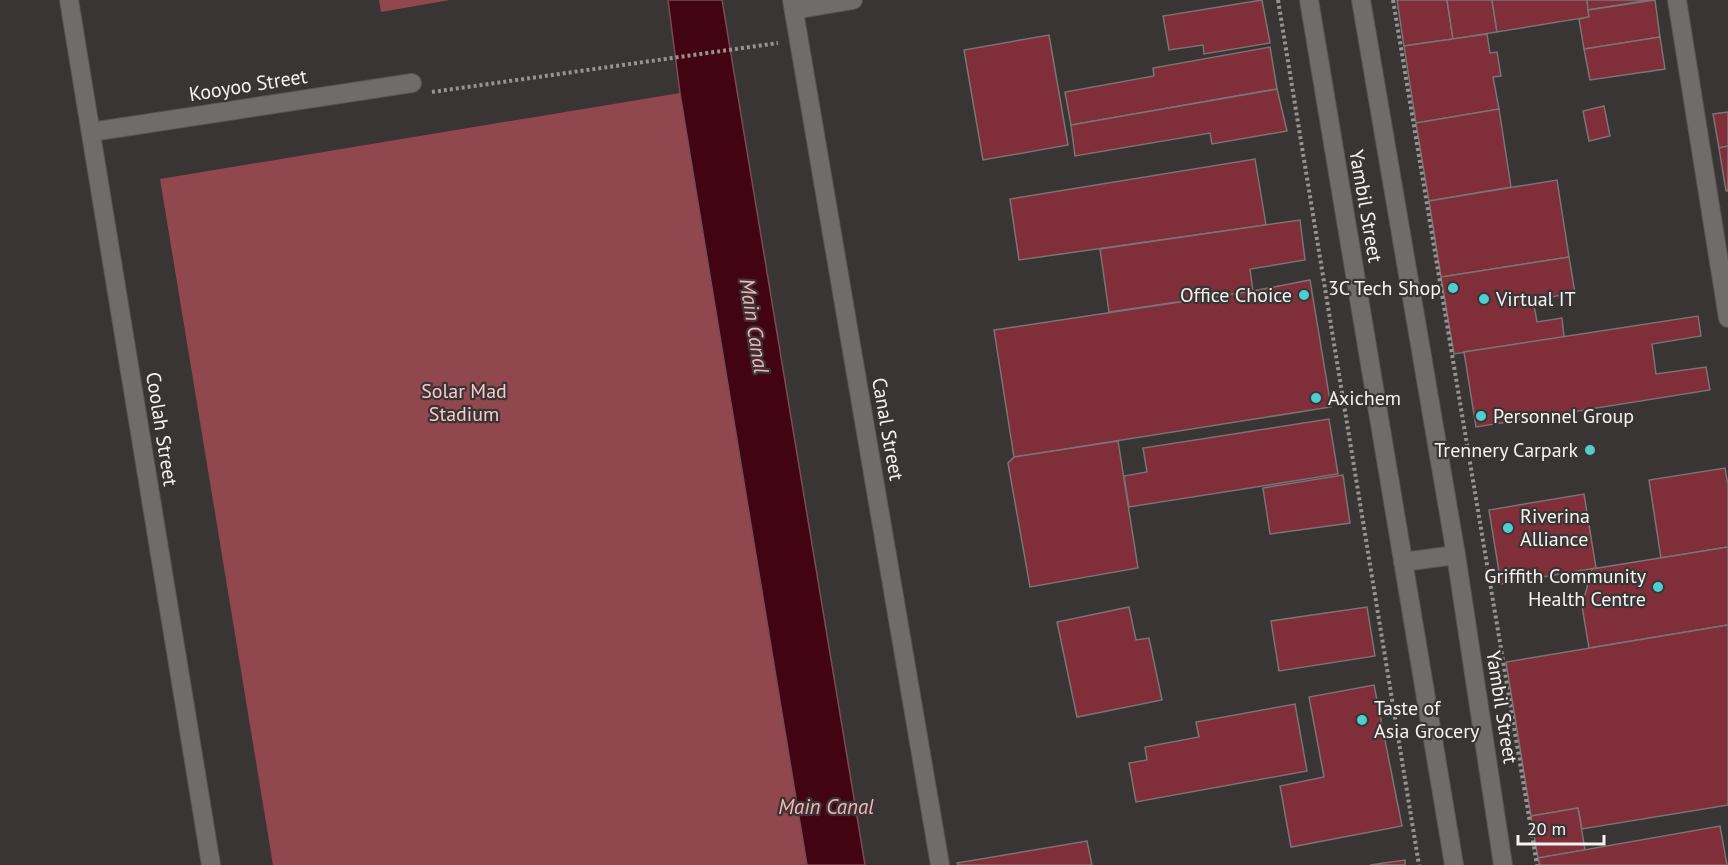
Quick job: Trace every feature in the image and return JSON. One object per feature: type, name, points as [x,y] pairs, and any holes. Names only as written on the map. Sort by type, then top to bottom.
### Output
[{"type":"street","name":"Coolah Street","points":[[69,0],[211,865]]},
{"type":"street","points":[[793,5],[853,0]]},
{"type":"street","name":"Yambil Street","points":[[1309,0],[1454,865]]},
{"type":"street","name":"Yambil Street","points":[[1361,0],[1456,555],[1503,865]]},
{"type":"street","points":[[1677,0],[1728,318]]},
{"type":"street","name":"Canal Street","points":[[793,5],[940,865]]},
{"type":"street","name":"Kooyoo Street","points":[[91,132],[412,83]]},
{"type":"street","points":[[1403,562],[1456,555]]},
{"type":"path","points":[[1278,0],[1419,865]]},
{"type":"path","points":[[1393,0],[1537,865]]},
{"type":"path","points":[[412,83],[434,92],[799,41]]},
{"type":"green space","points":[[379,0],[450,0],[381,12]]},
{"type":"green space","name":"Solar Mad Stadium","points":[[680,93],[807,865],[273,865],[160,179]]},
{"type":"water","name":"Main Canal","points":[[668,0],[722,0],[865,865],[807,865],[680,93]]},
{"type":"building","points":[[1262,0],[1270,43],[1204,54],[1203,45],[1169,50],[1163,16]]},
{"type":"building","points":[[1397,0],[1447,0],[1453,39],[1404,46]]},
{"type":"building","points":[[1447,0],[1492,0],[1497,32],[1453,39]]},
{"type":"building","points":[[1492,0],[1587,0],[1589,17],[1497,32]]},
{"type":"building","points":[[1587,0],[1650,0],[1588,10]]},
{"type":"building","points":[[1655,0],[1660,37],[1584,49],[1579,19],[1589,17],[1588,10]]},
{"type":"building","points":[[1487,34],[1490,53],[1497,52],[1501,76],[1493,77],[1499,109],[1416,123],[1404,46]]},
{"type":"building","points":[[1049,35],[1068,145],[983,160],[964,50]]},
{"type":"building","points":[[1660,37],[1665,69],[1590,80],[1584,49]]},
{"type":"building","points":[[1270,47],[1277,89],[1071,125],[1065,92],[1154,76],[1153,68]]},
{"type":"building","points":[[1277,89],[1287,131],[1212,144],[1210,133],[1075,156],[1071,125]]},
{"type":"building","points":[[1604,106],[1610,136],[1589,141],[1583,111]]},
{"type":"building","points":[[1499,109],[1511,187],[1429,201],[1416,123]]},
{"type":"building","points":[[1728,112],[1728,146],[1719,148],[1713,114]]},
{"type":"building","points":[[1728,146],[1728,191],[1726,191],[1719,148]]},
{"type":"building","points":[[1255,159],[1266,225],[1019,260],[1010,199]]},
{"type":"building","points":[[1557,180],[1569,257],[1441,277],[1429,201]]},
{"type":"building","points":[[1300,220],[1305,260],[1250,269],[1253,291],[1109,312],[1100,249]]},
{"type":"building","points":[[1569,257],[1575,293],[1533,300],[1537,322],[1562,318],[1564,337],[1454,354],[1441,277]]},
{"type":"building","points":[[1310,280],[1331,407],[1014,457],[994,330],[1253,291]]},
{"type":"building","points":[[1698,316],[1701,336],[1652,344],[1656,374],[1706,367],[1710,390],[1476,427],[1464,352]]},
{"type":"building","points":[[1329,419],[1338,474],[1129,507],[1124,476],[1147,472],[1143,448]]},
{"type":"building","points":[[1118,441],[1138,568],[1030,587],[1008,463],[1014,457]]},
{"type":"building","points":[[1725,468],[1728,485],[1728,547],[1661,558],[1649,480]]},
{"type":"building","points":[[1343,475],[1350,523],[1270,534],[1263,488]]},
{"type":"building","points":[[1584,494],[1596,568],[1501,584],[1489,510]]},
{"type":"building","name":"Griffith Community Health Centre","points":[[1728,547],[1728,625],[1589,648],[1582,606],[1592,569]]},
{"type":"building","points":[[1129,607],[1136,640],[1149,638],[1162,700],[1077,717],[1057,622]]},
{"type":"building","points":[[1367,607],[1375,656],[1279,671],[1271,621]]},
{"type":"building","points":[[1728,625],[1728,805],[1582,829],[1578,808],[1531,816],[1506,662]]},
{"type":"building","points":[[1374,685],[1402,826],[1291,847],[1280,786],[1324,777],[1309,697]]},
{"type":"building","points":[[1295,704],[1307,771],[1136,802],[1129,763],[1147,760],[1145,747],[1199,737],[1196,722]]},
{"type":"building","points":[[1578,808],[1585,850],[1538,858],[1531,816]]},
{"type":"building","points":[[1720,826],[1727,865],[1540,865],[1538,858]]},
{"type":"building","points":[[1087,841],[1092,865],[958,865],[957,863]]},
{"type":"building","points":[[1405,860],[1405,865],[1370,865]]},
{"type":"place","name":"3C Tech Shop","points":[[1453,288]]},
{"type":"place","name":"Office Choice","points":[[1304,295]]},
{"type":"place","name":"Virtual IT","points":[[1484,299]]},
{"type":"place","name":"Axichem","points":[[1316,398]]},
{"type":"place","name":"Personnel Group","points":[[1481,416]]},
{"type":"place","name":"Trennery Carpark","points":[[1590,450]]},
{"type":"place","name":"Riverina Alliance","points":[[1508,528]]},
{"type":"place","name":"Griffith Community Health Centre","points":[[1658,587]]},
{"type":"place","name":"Taste of Asia Grocery","points":[[1362,720]]}]
